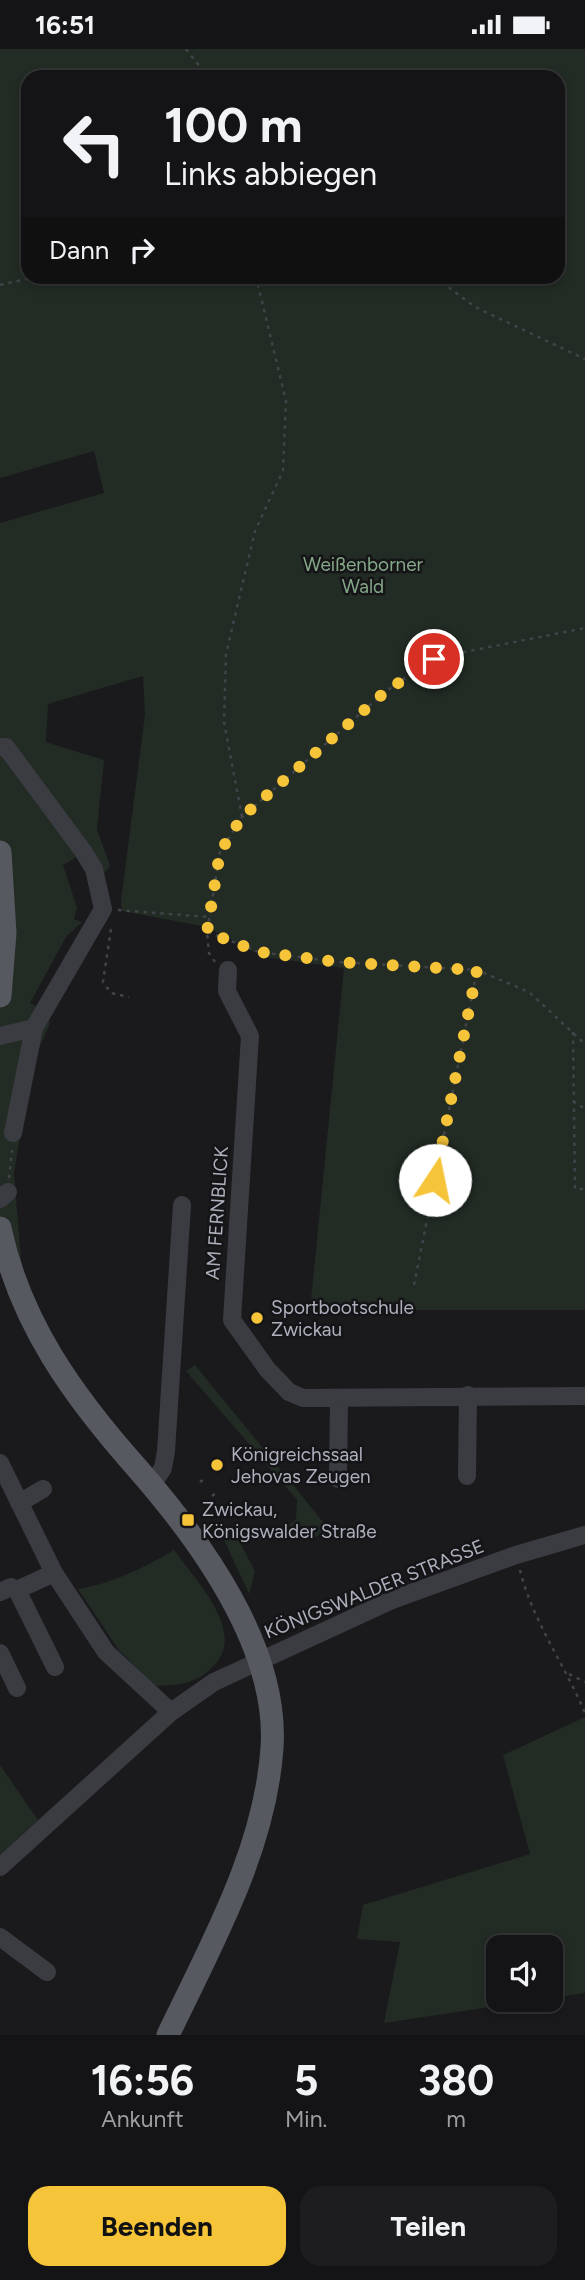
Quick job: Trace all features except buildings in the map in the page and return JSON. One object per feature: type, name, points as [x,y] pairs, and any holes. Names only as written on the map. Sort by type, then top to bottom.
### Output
[{"type":"main road","points":[[0,852],[5,933],[0,996]]},
{"type":"main road","points":[[0,1228],[16,1287],[50,1356],[94,1419],[152,1485],[192,1538],[234,1604],[259,1659],[272,1745],[269,1778],[251,1849],[236,1888],[167,2035]]},
{"type":"street","points":[[2,744],[94,869],[103,909],[34,1028],[13,1133]]},
{"type":"street","name":"AM FERNBLICK","points":[[228,975],[227,991],[250,1035],[232,1320],[260,1361],[289,1392],[303,1398],[585,1396]]},
{"type":"street","points":[[0,1036],[34,1028]]},
{"type":"street","points":[[152,1485],[163,1468],[166,1451],[182,1205]]},
{"type":"street","points":[[467,1476],[468,1395]]},
{"type":"street","points":[[338,1479],[339,1399]]},
{"type":"street","points":[[0,1463],[54,1573],[106,1652],[171,1712]]},
{"type":"street","points":[[19,1503],[43,1489]]},
{"type":"street","name":"KÖNIGSWALDER STRASSE","points":[[0,1867],[171,1712],[214,1682],[392,1600],[516,1555],[585,1535]]},
{"type":"street","points":[[54,1573],[8,1591],[55,1667]]},
{"type":"street","points":[[0,1653],[17,1688]]},
{"type":"street","points":[[0,1937],[47,1972]]},
{"type":"path","points":[[186,49],[203,70]]},
{"type":"path","points":[[0,285],[21,280]]},
{"type":"path","points":[[242,817],[224,722],[226,654],[255,531],[283,471],[286,401],[258,284]]},
{"type":"path","points":[[444,284],[475,307],[585,359]]},
{"type":"path","points":[[228,975],[209,953],[207,932],[220,852],[242,817],[385,692],[434,659],[585,628]]},
{"type":"path","points":[[113,910],[209,917]]},
{"type":"path","points":[[112,922],[103,982],[111,993],[129,997]]},
{"type":"path","points":[[207,932],[259,952],[338,962],[477,970],[529,992],[585,1044]]},
{"type":"path","points":[[415,1285],[477,970]]},
{"type":"path","points":[[573,1032],[575,1189],[585,1189]]},
{"type":"path","points":[[572,1100],[585,1109]]},
{"type":"path","points":[[4,1195],[13,1133]]},
{"type":"path","points":[[516,1555],[526,1594],[568,1673],[585,1713]]},
{"type":"path","points":[[568,1673],[585,1682]]},
{"type":"green space","name":"Weißenborner Wald","points":[[0,49],[585,49],[585,1310],[310,1310],[344,968],[264,957],[207,927],[122,911],[121,901],[145,714],[143,676],[48,704],[46,742],[104,760],[97,829],[110,866],[105,873],[89,850],[63,865],[77,908],[74,919],[82,922],[66,937],[30,1003],[46,1011],[50,1024],[32,1064],[14,1173],[21,1260],[0,1269],[0,523],[104,493],[94,451],[0,478]]},
{"type":"green space","points":[[195,1365],[332,1533],[329,1535],[325,1532],[308,1541],[296,1537],[239,1541],[255,1571],[249,1594],[218,1527],[259,1530],[288,1525],[296,1519],[297,1500],[186,1371]]},
{"type":"green space","points":[[174,1550],[204,1589],[221,1619],[224,1649],[217,1662],[196,1679],[181,1684],[154,1686],[118,1649],[78,1589],[128,1574]]},
{"type":"green space","points":[[585,1717],[585,1993],[563,1996],[563,1935],[486,1935],[486,2008],[384,2023],[400,1942],[357,1939],[363,1905],[530,1854],[503,1755]]},
{"type":"green space","points":[[0,1765],[38,1820],[0,1854]]},
{"type":"place","name":"Sportbootschule Zwickau","points":[[257,1318]]},
{"type":"place","name":"Königreichssaal Jehovas Zeugen","points":[[217,1465]]},
{"type":"place","name":"Zwickau, Königswalder Straße","points":[[188,1520]]},
{"type":"route","points":[[434,659],[385,692],[242,817],[220,852],[207,932],[259,952],[338,962],[477,970],[435,1180]]}]
